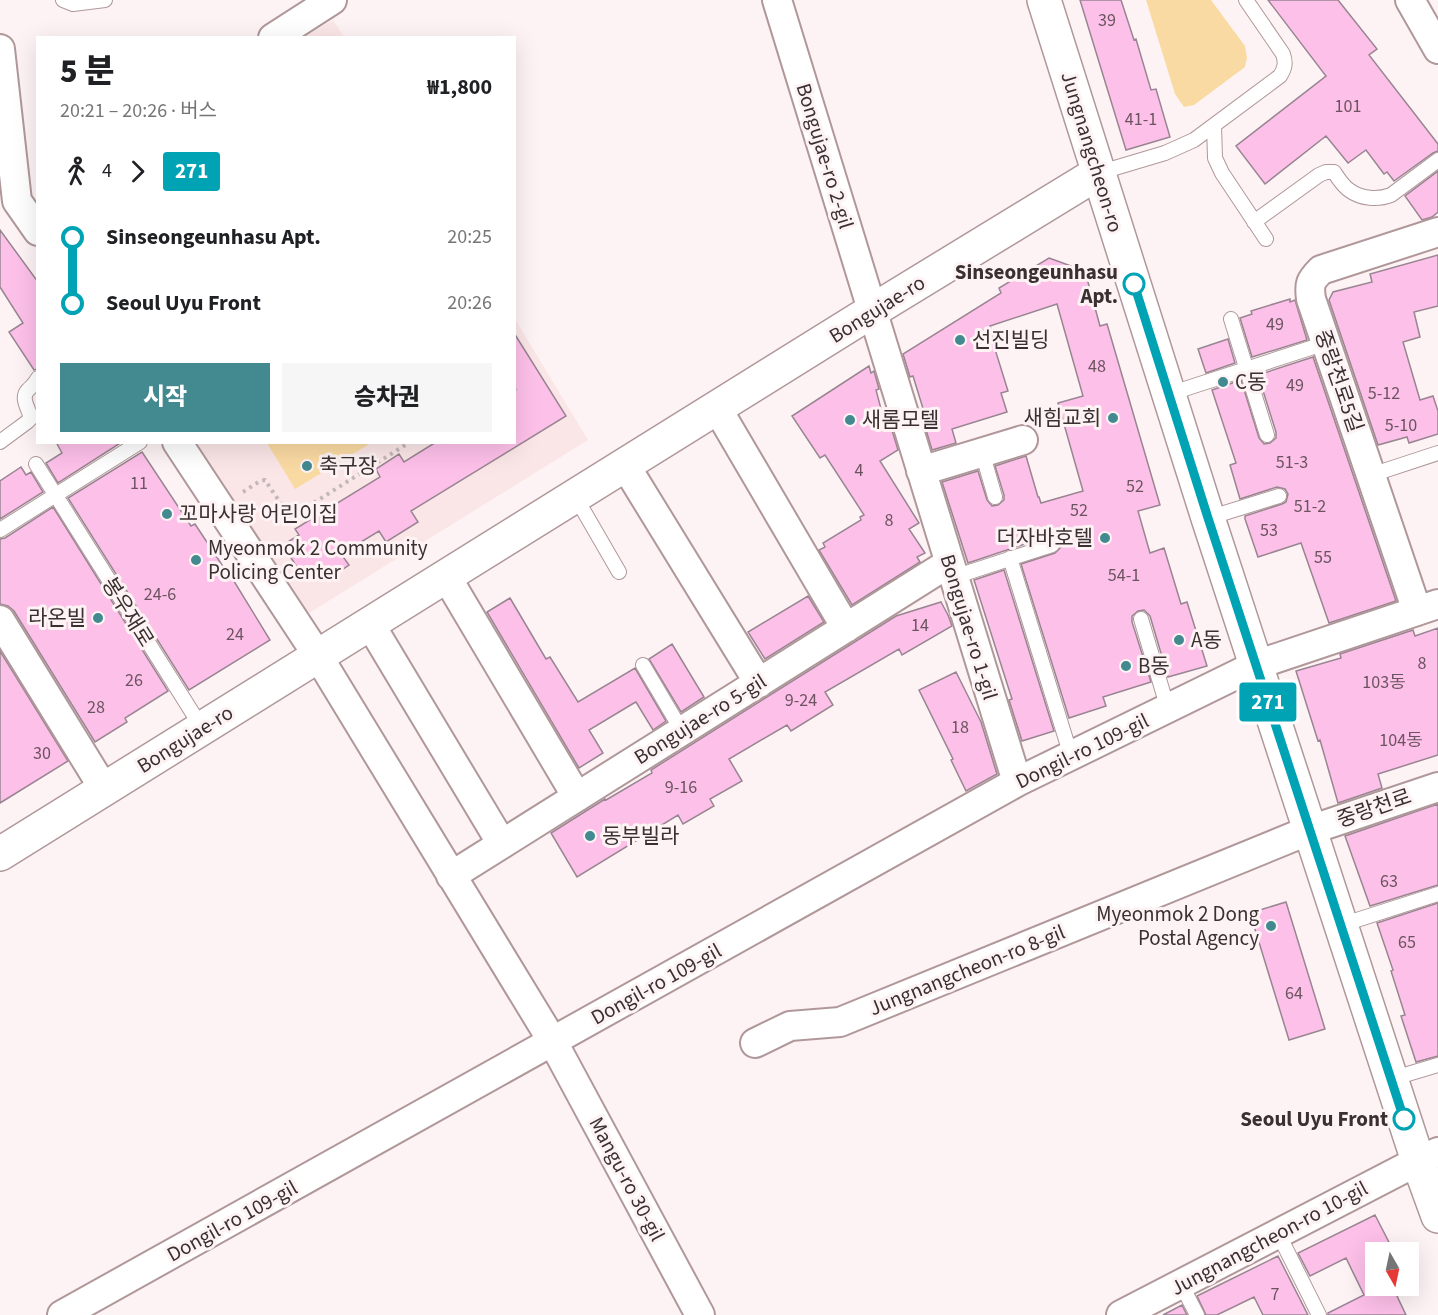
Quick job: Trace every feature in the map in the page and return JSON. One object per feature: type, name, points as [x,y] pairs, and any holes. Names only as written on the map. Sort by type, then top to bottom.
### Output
[{"type":"street","points":[[276,36],[332,0]]},
{"type":"street","name":"Bongujae-ro 2-gil","points":[[777,0],[872,312]]},
{"type":"street","name":"Jungnangcheon-ro","points":[[1044,0],[1208,518],[1391,1079],[1428,1156],[1438,1216]]},
{"type":"street","points":[[1410,0],[1438,49]]},
{"type":"street","points":[[0,50],[18,198],[36,228]]},
{"type":"street","name":"Bongujae-ro","points":[[0,854],[1098,173]]},
{"type":"street","name":"중랑천로5길","points":[[1428,608],[1371,475],[1311,299],[1309,286],[1321,270],[1438,232]]},
{"type":"street","name":"Bongujae-ro 1-gil","points":[[872,312],[1017,782]]},
{"type":"street","points":[[717,408],[846,628]]},
{"type":"street","points":[[921,471],[1023,440]]},
{"type":"street","points":[[178,444],[318,656],[553,1042]]},
{"type":"street","points":[[625,465],[759,683]]},
{"type":"street","name":"Bongujae-ro 5-gil","points":[[451,876],[846,628],[951,570]]},
{"type":"street","points":[[446,576],[577,797]]},
{"type":"street","name":"Dongil-ro 109-gil","points":[[62,1315],[1017,782],[1256,665],[1428,608]]},
{"type":"street","points":[[0,620],[104,789]]},
{"type":"street","points":[[370,624],[502,844]]},
{"type":"street","name":"중랑천로","points":[[1310,830],[1438,787]]},
{"type":"street","name":"Jungnangcheon-ro 8-gil","points":[[755,1043],[790,1026],[840,1022],[1310,830]]},
{"type":"street","name":"Mangu-ro 30-gil","points":[[553,1042],[700,1315]]},
{"type":"street","name":"Jungnangcheon-ro 10-gil","points":[[1121,1315],[1428,1156]]},
{"type":"lane","points":[[63,0],[73,4],[105,0]]},
{"type":"lane","points":[[1098,173],[1165,153],[1194,140],[1280,76],[1285,61],[1283,54],[1246,0]]},
{"type":"lane","points":[[1214,125],[1215,158],[1222,173],[1266,239]]},
{"type":"lane","points":[[1254,222],[1326,172],[1334,172],[1350,190],[1368,198],[1384,197],[1391,195],[1438,160]]},
{"type":"lane","points":[[1231,319],[1267,435]]},
{"type":"lane","points":[[1169,394],[1326,343]]},
{"type":"lane","points":[[0,442],[27,423],[30,418],[25,396],[36,382]]},
{"type":"lane","points":[[0,530],[137,444]]},
{"type":"lane","points":[[982,452],[995,497]]},
{"type":"lane","points":[[1371,475],[1438,453]]},
{"type":"lane","name":"봉우재로","points":[[36,464],[202,728]]},
{"type":"lane","points":[[1208,518],[1279,495]]},
{"type":"lane","points":[[575,496],[619,572]]},
{"type":"lane","points":[[951,570],[1010,558],[1052,545]]},
{"type":"lane","points":[[1010,558],[1071,756]]},
{"type":"lane","points":[[1142,619],[1168,709]]},
{"type":"lane","points":[[643,665],[682,730]]},
{"type":"lane","points":[[1341,925],[1438,894]]},
{"type":"lane","points":[[1391,1079],[1438,1065]]},
{"type":"lane","points":[[1278,1233],[1319,1315]]},
{"type":"lane","points":[[1181,1284],[1197,1315]]},
{"type":"path","points":[[219,507],[265,480],[289,516],[293,516],[386,460],[407,444]]},
{"type":"shaded area","points":[[1146,0],[1211,0],[1245,46],[1247,58],[1245,67],[1194,105],[1184,107],[1175,94]]},
{"type":"shaded area","points":[[333,20],[343,36],[306,36]]},
{"type":"shaded area","points":[[516,321],[588,440],[298,620],[190,444],[516,444]]},
{"type":"shaded area","name":"축구장","points":[[268,444],[369,444],[295,489]]},
{"type":"building","points":[[1080,0],[1121,0],[1134,40],[1136,39],[1151,90],[1156,89],[1170,137],[1126,150]]},
{"type":"building","points":[[1268,0],[1338,0],[1377,49],[1369,55],[1438,144],[1438,151],[1394,181],[1387,172],[1384,174],[1366,150],[1348,163],[1326,136],[1265,184],[1236,146],[1326,76]]},
{"type":"building","points":[[1438,171],[1438,212],[1422,220],[1405,196]]},
{"type":"building","points":[[0,230],[36,279],[36,370],[34,370],[9,332],[23,323],[0,287]]},
{"type":"building","points":[[1438,255],[1438,306],[1414,312],[1420,337],[1403,342],[1420,400],[1433,396],[1438,411],[1438,434],[1409,443],[1407,437],[1378,445],[1329,300],[1333,292],[1372,282],[1370,274]]},
{"type":"building","points":[[1049,258],[1085,271],[1100,326],[1107,324],[1160,505],[1138,511],[1150,553],[1164,548],[1181,604],[1187,602],[1207,666],[1168,677],[1150,616],[1144,610],[1138,611],[1132,616],[1132,622],[1151,682],[1103,697],[1106,706],[1069,718],[1021,564],[1055,553],[1061,547],[1060,542],[1054,536],[1049,536],[968,563],[942,482],[978,471],[987,500],[992,506],[998,505],[1004,500],[1004,495],[995,466],[1026,456],[1041,503],[1083,491],[1058,403],[1083,396],[1057,304],[990,326],[1008,391],[1001,393],[1007,412],[952,429],[956,443],[932,450],[922,416],[925,415],[913,376],[910,377],[903,354],[1001,293],[999,288]]},
{"type":"building","points":[[1290,299],[1290,302],[1295,300],[1307,340],[1252,357],[1240,318],[1252,314],[1251,311]]},
{"type":"building","points":[[516,336],[566,416],[411,511],[418,522],[386,542],[379,531],[341,554],[349,565],[327,580],[319,567],[303,577],[283,545],[299,535],[295,529],[380,477],[376,469],[399,454],[404,462],[433,444],[516,444]]},
{"type":"building","points":[[1228,339],[1235,363],[1206,373],[1198,349]]},
{"type":"building","points":[[1313,357],[1396,601],[1329,623],[1301,543],[1258,557],[1245,516],[1286,502],[1288,494],[1285,489],[1277,487],[1240,499],[1230,465],[1236,463],[1212,390],[1241,380],[1259,438],[1264,444],[1270,443],[1276,438],[1276,432],[1258,375]]},
{"type":"building","points":[[869,366],[871,373],[874,371],[879,389],[876,390],[886,428],[891,427],[898,450],[880,461],[919,523],[909,529],[925,553],[917,557],[920,562],[852,605],[819,550],[825,547],[823,543],[861,520],[860,517],[864,515],[825,455],[820,458],[792,416]]},
{"type":"building","points":[[57,444],[119,444],[58,483],[46,463],[62,453]]},
{"type":"building","points":[[142,452],[191,526],[195,524],[229,573],[270,640],[189,690],[68,498]]},
{"type":"building","points":[[21,467],[26,475],[31,472],[43,492],[0,519],[0,481]]},
{"type":"building","points":[[53,507],[168,691],[125,718],[127,722],[95,742],[14,611],[0,604],[0,539]]},
{"type":"building","points":[[1004,570],[1054,731],[1022,741],[1009,700],[1012,699],[974,580]]},
{"type":"building","points":[[808,596],[824,622],[765,659],[748,632]]},
{"type":"building","points":[[510,598],[546,659],[550,657],[578,702],[635,668],[666,721],[653,730],[636,702],[634,703],[589,730],[603,753],[579,768],[487,612]]},
{"type":"building","points":[[941,602],[952,626],[902,655],[899,649],[825,692],[833,705],[791,731],[787,725],[729,759],[742,781],[710,799],[714,806],[683,824],[678,815],[577,877],[551,833],[652,773],[651,770],[896,616]]},
{"type":"building","points":[[1438,628],[1438,755],[1378,774],[1382,788],[1338,803],[1320,740],[1318,741],[1296,671],[1341,658],[1340,654],[1413,630],[1415,636]]},
{"type":"building","points":[[672,644],[704,697],[681,712],[649,659]]},
{"type":"building","points":[[0,651],[68,761],[0,803]]},
{"type":"building","points":[[956,672],[981,722],[997,774],[966,791],[919,690]]},
{"type":"building","points":[[1438,804],[1438,885],[1370,906],[1345,836]]},
{"type":"building","points":[[1286,902],[1325,1029],[1289,1040],[1250,913]]},
{"type":"building","points":[[1438,903],[1438,1056],[1416,1062],[1401,1016],[1405,1015],[1391,971],[1393,970],[1377,923]]},
{"type":"building","points":[[1375,1215],[1389,1242],[1365,1242],[1365,1296],[1397,1296],[1406,1315],[1328,1315],[1364,1295],[1346,1258],[1310,1276],[1298,1253]]},
{"type":"building","points":[[1278,1256],[1308,1315],[1263,1315],[1254,1297],[1217,1315],[1206,1315],[1197,1296]]},
{"type":"building","points":[[1182,1305],[1187,1315],[1163,1315]]},
{"type":"bus line","name":"271","points":[[1134,284],[1404,1119]]},
{"type":"place","name":"Sinseongeunhasu Apt.","points":[[1134,284]]},
{"type":"place","name":"선진빌딩","points":[[960,340]]},
{"type":"place","name":"C동","points":[[1223,382]]},
{"type":"place","name":"새힘교회","points":[[1113,418]]},
{"type":"place","name":"새롬모텔","points":[[850,420]]},
{"type":"place","name":"축구장","points":[[307,466]]},
{"type":"place","name":"꼬마사랑 어린이집","points":[[167,514]]},
{"type":"place","name":"더자바호텔","points":[[1105,538]]},
{"type":"place","name":"Myeonmok 2 Community Policing Center","points":[[196,560]]},
{"type":"place","name":"라온빌","points":[[98,618]]},
{"type":"place","name":"A동","points":[[1179,640]]},
{"type":"place","name":"B동","points":[[1126,666]]},
{"type":"place","name":"동부빌라","points":[[590,836]]},
{"type":"place","name":"Myeonmok 2 Dong Postal Agency","points":[[1271,926]]},
{"type":"place","name":"Seoul Uyu Front","points":[[1404,1119]]}]
